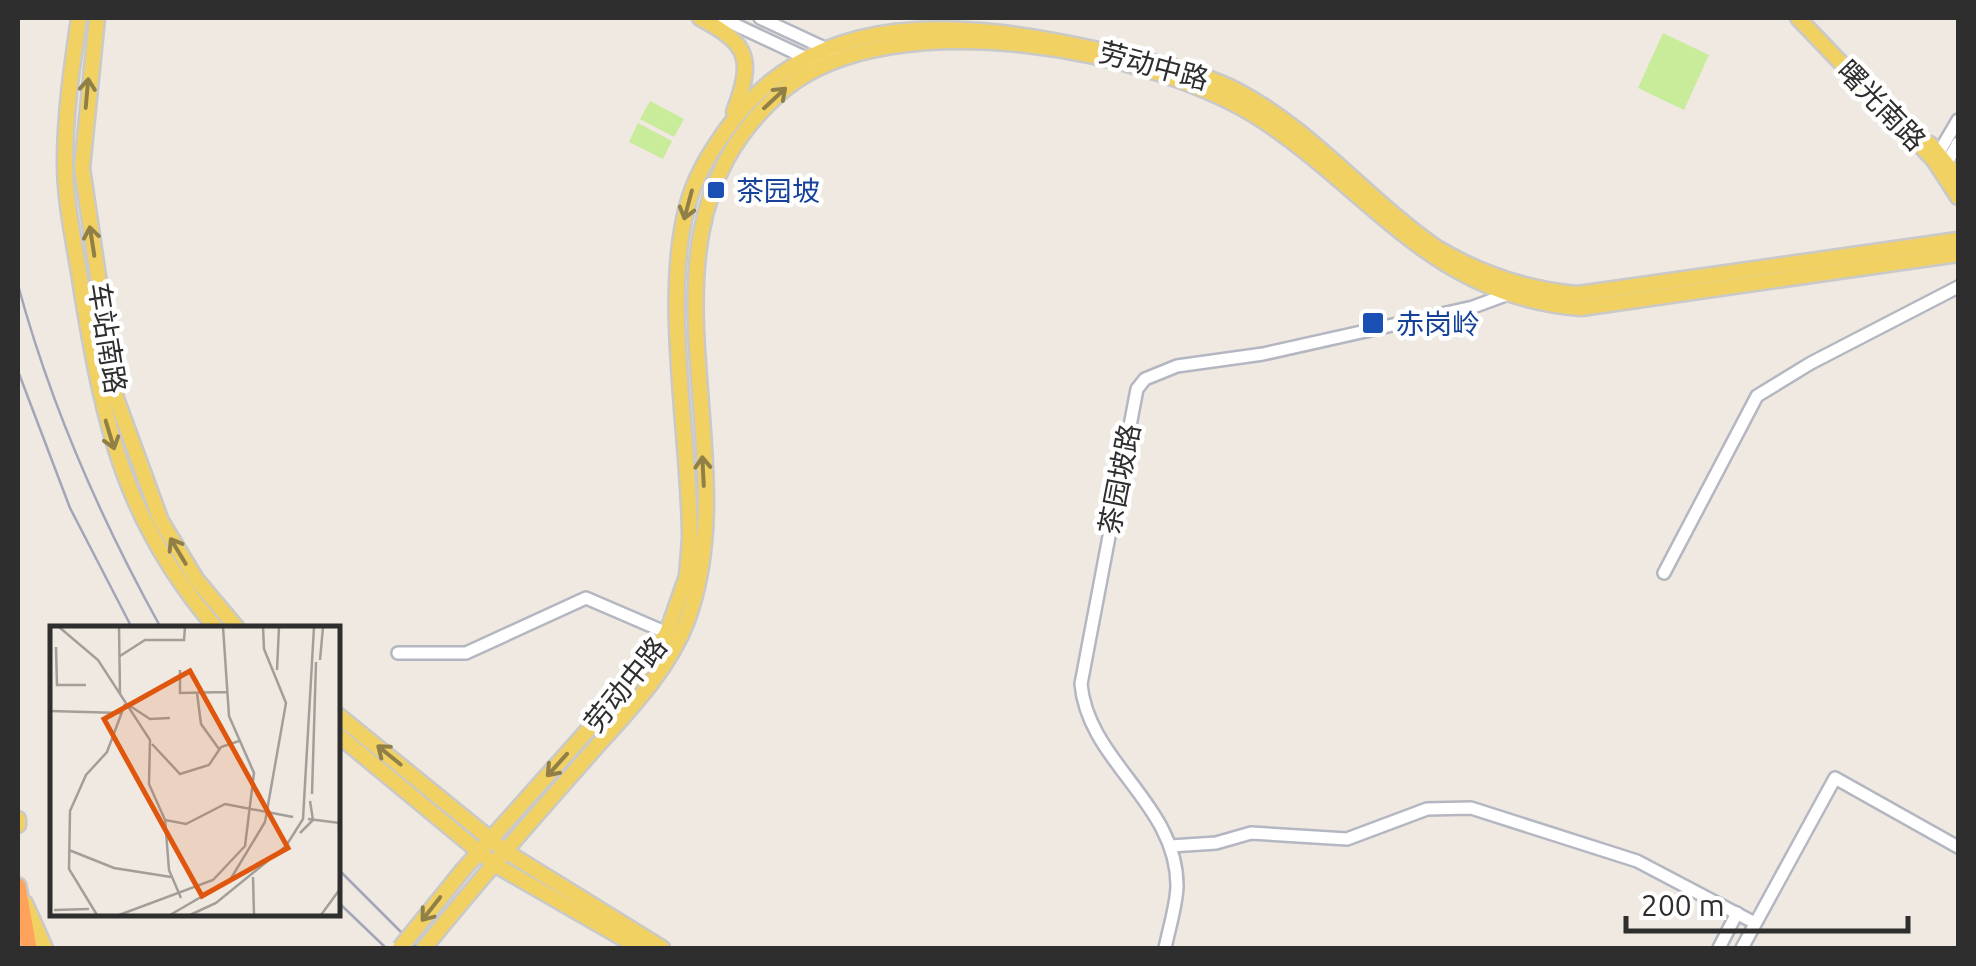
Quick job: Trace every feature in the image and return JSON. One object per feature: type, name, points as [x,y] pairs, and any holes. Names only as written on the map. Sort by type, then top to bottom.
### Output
[{"type":"highway","points":[[18,884],[32,948]]},
{"type":"main road","name":"车站南路","points":[[79,18],[65,166],[100,404],[122,471],[163,558],[214,626]]},
{"type":"main road","name":"车站南路","points":[[97,18],[82,168],[116,398],[145,487],[178,552],[235,626]]},
{"type":"main road","points":[[700,18],[734,37],[744,57],[744,86],[730,125]]},
{"type":"main road","name":"曙光南路","points":[[1798,18],[1958,178]]},
{"type":"main road","name":"曙光南路","points":[[1810,18],[1941,162],[1958,198]]},
{"type":"main road","name":"劳动中路","points":[[400,948],[462,870],[674,636],[687,576],[690,539],[678,257],[694,185],[730,125],[756,93],[804,57],[823,48],[900,31],[990,29],[1200,75],[1252,99],[1285,122],[1436,248],[1465,264],[1530,288],[1578,294],[1958,240]]},
{"type":"main road","name":"劳动中路","points":[[424,948],[648,687],[698,583],[704,537],[695,287],[702,224],[718,177],[740,136],[772,100],[820,65],[841,56],[910,40],[1008,42],[1195,84],[1282,134],[1432,258],[1503,295],[1580,308],[1958,254]]},
{"type":"main road","points":[[340,717],[505,852],[662,948]]},
{"type":"main road","points":[[340,736],[494,864],[640,948]]},
{"type":"main road","points":[[18,884],[45,948]]},
{"type":"street","points":[[722,18],[820,65]]},
{"type":"street","points":[[760,18],[841,56]]},
{"type":"street","points":[[1941,162],[1958,120]]},
{"type":"street","points":[[1941,162],[1958,143]]},
{"type":"street","name":"茶园坡路","points":[[1165,948],[1177,888],[1170,846],[1152,811],[1089,723],[1081,684],[1137,389],[1145,379],[1176,366],[1263,354],[1473,307],[1530,288]]},
{"type":"street","points":[[1664,572],[1758,396],[1811,363],[1958,288]]},
{"type":"street","points":[[398,653],[466,653],[586,598],[674,636]]},
{"type":"street","points":[[1742,948],[1835,778],[1958,848]]},
{"type":"street","points":[[1170,846],[1216,843],[1251,833],[1348,839],[1427,809],[1470,808],[1637,861],[1755,923]]},
{"type":"street","points":[[1719,948],[1737,913]]},
{"type":"green space","points":[[1663,33],[1709,55],[1684,110],[1638,88]]},
{"type":"green space","points":[[650,101],[684,119],[674,137],[640,119]]},
{"type":"green space","points":[[638,123],[672,141],[663,159],[629,142]]},
{"type":"railway","points":[[18,285],[46,375],[79,461],[160,626]]},
{"type":"railway","points":[[18,371],[70,508],[131,626]]},
{"type":"railway","points":[[340,871],[417,948]]},
{"type":"railway","points":[[340,904],[386,948]]},
{"type":"place","name":"茶园坡","points":[[716,190]]},
{"type":"place","name":"赤岗岭","points":[[1373,323]]}]
